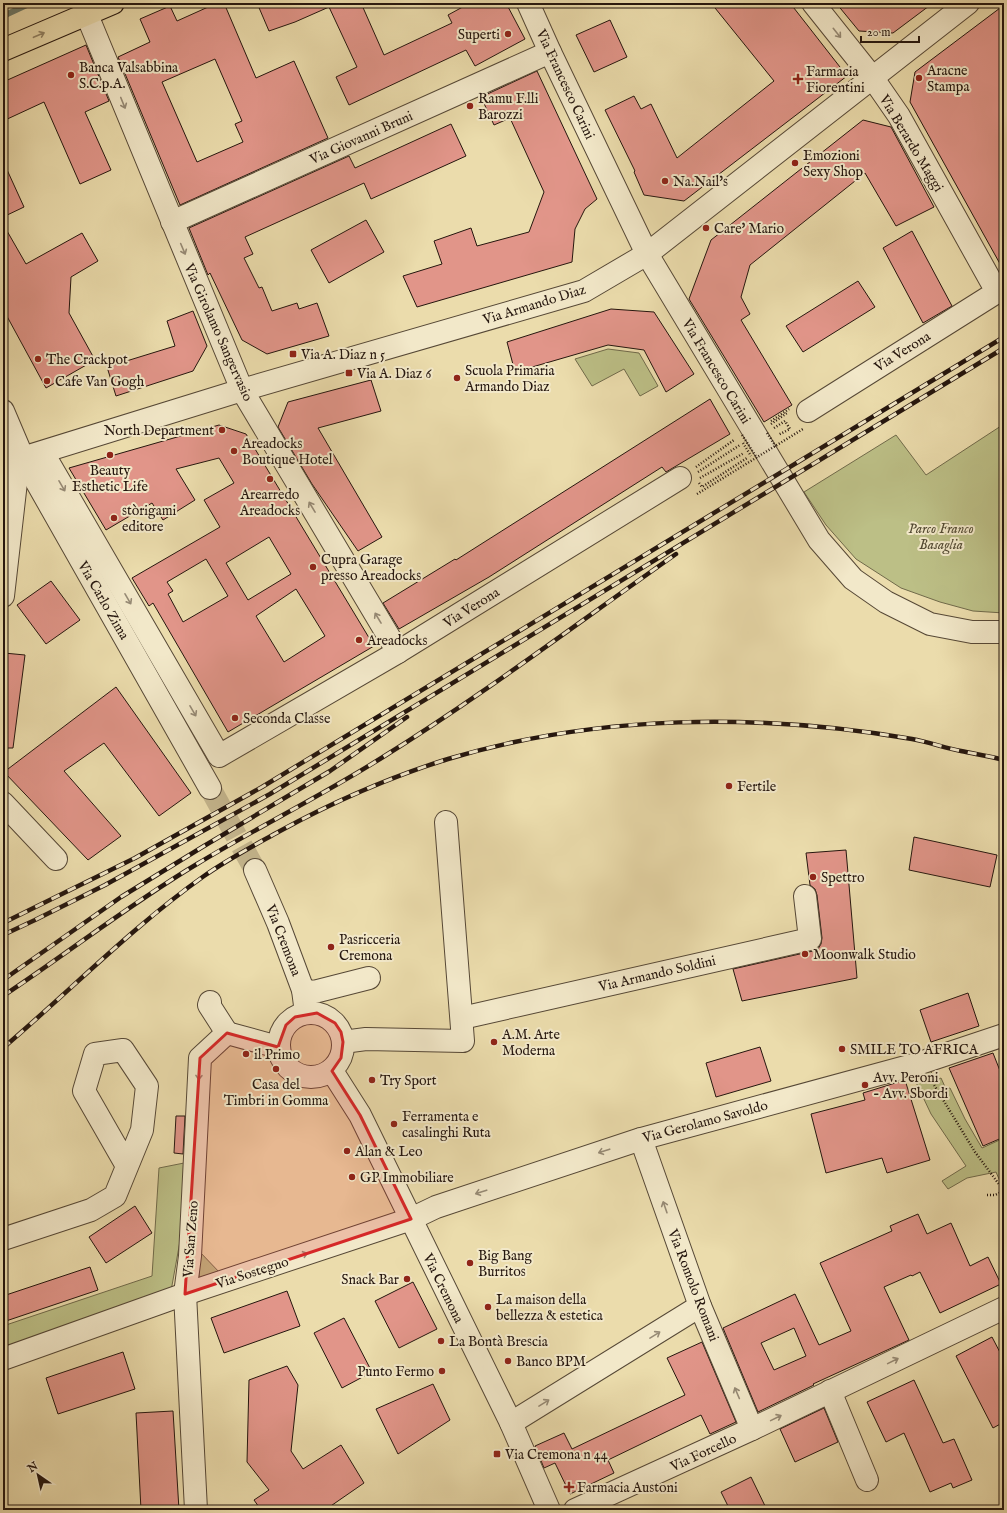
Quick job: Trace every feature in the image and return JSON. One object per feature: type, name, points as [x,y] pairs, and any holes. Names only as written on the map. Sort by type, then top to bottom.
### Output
[{"type":"main road","points":[[3,50],[114,3]]},
{"type":"street","name":"Via Francesco Carini","points":[[528,3],[647,254],[819,540],[854,579],[886,602],[930,624],[972,632],[1004,632]]},
{"type":"street","name":"Via Berardo Maggi","points":[[813,3],[872,77],[899,116],[997,292]]},
{"type":"street","name":"Via Armando Diaz","points":[[3,464],[242,390],[584,291],[647,254],[968,3]]},
{"type":"street","name":"Via Girolamo Sangervasio","points":[[87,15],[242,390],[398,652]]},
{"type":"street","name":"Via Giovanni Bruni","points":[[172,222],[550,52]]},
{"type":"street","name":"Via Verona","points":[[801,418],[997,292]]},
{"type":"street","name":"Via Carlo Zima","points":[[3,411],[33,455],[219,756]]},
{"type":"street","name":"Via Carlo Zima","points":[[33,455],[210,788]]},
{"type":"street","points":[[3,596],[16,482],[33,455]]},
{"type":"street","name":"Via Verona","points":[[219,756],[690,480]]},
{"type":"street","points":[[3,803],[56,859]]},
{"type":"street","points":[[344,1042],[366,1039],[464,1041],[446,822]]},
{"type":"street","name":"Via Cremona","points":[[255,870],[278,923],[304,990],[306,1013]]},
{"type":"street","name":"Via Armando Soldini","points":[[462,1018],[810,939],[805,896]]},
{"type":"street","points":[[304,990],[314,992],[369,978]]},
{"type":"street","points":[[210,1002],[209,1005],[227,1033],[278,1047]]},
{"type":"street","points":[[306,1013],[317,1013],[335,1023],[341,1032],[344,1042],[341,1058],[332,1070],[323,1076],[313,1078],[302,1077],[293,1073],[285,1066],[280,1057],[278,1047],[280,1035],[286,1025],[295,1017],[306,1013]]},
{"type":"street","name":"Via San Zeno","points":[[196,1510],[185,1294],[190,1256],[200,1058],[227,1033]]},
{"type":"street","name":"Via Gerolamo Savoldo","points":[[410,1219],[436,1207],[642,1139],[920,1063],[1004,1035]]},
{"type":"street","points":[[3,1239],[91,1210],[115,1196],[142,1130],[147,1086],[123,1050],[94,1054],[84,1091],[127,1166]]},
{"type":"street","name":"Via Cremona","points":[[332,1070],[360,1115],[511,1423],[549,1510]]},
{"type":"street","name":"Via Romolo Romani","points":[[642,1139],[700,1306],[752,1429]]},
{"type":"street","name":"Via Sostegno","points":[[3,1359],[185,1294],[410,1219]]},
{"type":"street","points":[[511,1423],[700,1306]]},
{"type":"street","name":"Via Forcello","points":[[575,1510],[752,1429],[1004,1308]]},
{"type":"street","points":[[830,1391],[867,1480]]},
{"type":"path","points":[[690,480],[801,418]]},
{"type":"path","points":[[690,480],[801,418]]},
{"type":"path","points":[[759,441],[702,487],[697,480],[759,441]]},
{"type":"path","points":[[690,480],[697,494],[759,441]]},
{"type":"path","points":[[920,1063],[975,1152],[1004,1191],[995,1195],[987,1195]]},
{"type":"highlighted area","points":[[317,1013],[335,1023],[341,1032],[343,1042],[341,1058],[332,1071],[360,1115],[411,1219],[185,1294],[200,1058],[227,1033],[278,1047],[286,1025],[295,1017]]},
{"type":"green space","points":[[608,349],[639,353],[658,386],[640,396],[624,369],[592,386],[575,359]]},
{"type":"green space","name":"Parco Franco Basaglia","points":[[1004,424],[1004,613],[973,611],[940,602],[901,588],[856,559],[826,525],[804,492],[896,435],[926,475]]},
{"type":"green space","points":[[930,1070],[936,1080],[941,1078],[946,1089],[950,1088],[965,1119],[982,1148],[1004,1138],[1004,1185],[1002,1186],[996,1172],[967,1178],[948,1189],[942,1181],[966,1166],[931,1114],[913,1076]]},
{"type":"green space","points":[[189,1162],[184,1219],[171,1291],[3,1347],[3,1326],[152,1276],[159,1168]]},
{"type":"green space","points":[[199,1251],[221,1274],[199,1282]]},
{"type":"building","points":[[217,3],[224,3],[256,78],[294,61],[328,138],[180,205],[118,57],[150,42],[140,19],[170,6],[177,21]],"holes":[[[215,59],[242,121],[235,124],[243,142],[197,162],[162,82]]]},
{"type":"building","points":[[257,3],[361,3],[384,55],[452,23],[448,15],[470,3],[506,3],[525,39],[475,66],[466,50],[349,105],[336,77],[357,67],[329,7],[295,22],[269,31]]},
{"type":"building","points":[[711,3],[790,3],[847,76],[684,201],[644,195],[634,172],[635,171],[605,110],[634,96],[641,109],[651,104],[677,158],[774,81]]},
{"type":"building","points":[[836,3],[933,3],[893,33],[859,31]]},
{"type":"building","points":[[1004,5],[1004,271],[910,102],[915,72]]},
{"type":"building","points":[[610,20],[627,57],[594,72],[576,35]]},
{"type":"building","points":[[86,45],[109,101],[85,112],[111,170],[80,184],[44,102],[3,121],[3,82]]},
{"type":"building","points":[[537,71],[597,199],[585,209],[575,229],[572,262],[417,307],[403,276],[442,264],[434,241],[471,228],[477,246],[529,232],[544,192],[510,118],[494,125],[481,97]]},
{"type":"building","points":[[863,120],[891,127],[934,207],[896,226],[865,173],[750,265],[741,297],[750,314],[741,320],[792,405],[764,422],[689,299],[711,240]]},
{"type":"building","points":[[451,124],[466,156],[371,199],[364,183],[245,237],[253,254],[244,258],[259,288],[262,287],[272,311],[297,303],[299,309],[317,303],[329,336],[267,354],[242,340],[210,273],[208,275],[189,228],[349,156],[355,168]]},
{"type":"building","points":[[3,161],[24,207],[3,217]]},
{"type":"building","points":[[366,220],[384,252],[329,283],[311,250]]},
{"type":"building","points":[[3,224],[26,264],[82,233],[98,261],[71,277],[69,313],[95,360],[46,388],[3,309]]},
{"type":"building","points":[[912,231],[952,306],[923,323],[883,248]]},
{"type":"building","points":[[858,281],[875,307],[803,352],[786,326]]},
{"type":"building","points":[[611,309],[654,312],[694,374],[666,392],[644,350],[608,345],[515,372],[507,342]]},
{"type":"building","points":[[193,311],[207,346],[193,371],[116,396],[107,367],[175,346],[167,321]]},
{"type":"building","points":[[371,380],[381,411],[318,428],[382,537],[358,551],[312,484],[278,427],[288,402]]},
{"type":"building","points":[[710,399],[730,434],[666,472],[662,467],[489,577],[399,629],[383,603],[455,559],[456,560]]},
{"type":"building","points":[[219,425],[246,434],[374,646],[228,732],[153,603],[149,606],[132,578],[220,527],[204,500],[234,483],[219,458],[176,469],[195,500],[163,520],[152,503],[106,530],[69,468]],"holes":[[[269,537],[291,574],[248,600],[226,563]],[[206,559],[228,596],[183,622],[168,594],[173,591],[167,582]],[[296,589],[325,636],[284,662],[256,616]]]},
{"type":"building","points":[[51,581],[80,620],[46,644],[17,605]]},
{"type":"building","points":[[4,653],[25,655],[13,748],[3,748]]},
{"type":"building","points":[[116,687],[191,793],[159,816],[104,743],[64,771],[121,836],[88,860],[4,772]]},
{"type":"building","points":[[914,837],[997,855],[990,887],[909,870]]},
{"type":"building","points":[[846,850],[857,978],[742,1001],[733,969],[818,949],[822,938],[817,895],[815,889],[810,885],[806,853]]},
{"type":"building","points":[[968,993],[979,1026],[931,1042],[920,1010]]},
{"type":"building","points":[[760,1047],[771,1081],[716,1097],[706,1063]]},
{"type":"building","points":[[993,1053],[1004,1081],[1004,1137],[983,1146],[949,1068]]},
{"type":"building","points":[[905,1080],[930,1160],[887,1173],[882,1158],[826,1173],[811,1114],[865,1100],[863,1093]]},
{"type":"building","points":[[176,1116],[185,1116],[183,1154],[174,1153]]},
{"type":"building","points":[[135,1206],[152,1233],[106,1263],[89,1237]]},
{"type":"building","points":[[918,1214],[927,1234],[951,1223],[970,1266],[988,1257],[1001,1284],[940,1313],[920,1272],[884,1287],[909,1340],[813,1384],[814,1385],[758,1412],[723,1328],[795,1294],[819,1345],[851,1331],[820,1263],[892,1231],[890,1226]],"holes":[[[794,1328],[806,1356],[774,1370],[761,1343]]]},
{"type":"building","points":[[90,1267],[98,1290],[3,1322],[3,1296]]},
{"type":"building","points":[[413,1282],[437,1329],[399,1348],[375,1301]]},
{"type":"building","points":[[287,1291],[300,1326],[224,1353],[211,1318]]},
{"type":"building","points":[[344,1318],[372,1372],[342,1388],[314,1333]]},
{"type":"building","points":[[992,1337],[1004,1360],[1004,1422],[993,1428],[956,1356]]},
{"type":"building","points":[[702,1342],[736,1422],[710,1434],[701,1415],[608,1460],[614,1473],[570,1494],[555,1463],[544,1468],[535,1446],[564,1433],[572,1449],[685,1395],[667,1358]]},
{"type":"building","points":[[123,1352],[135,1389],[58,1414],[46,1378]]},
{"type":"building","points":[[287,1366],[298,1385],[291,1451],[303,1469],[341,1445],[364,1483],[325,1510],[261,1510],[254,1500],[269,1490],[247,1462],[249,1380]]},
{"type":"building","points":[[914,1380],[943,1443],[954,1439],[972,1480],[953,1488],[951,1483],[930,1492],[904,1433],[886,1442],[867,1402]]},
{"type":"building","points":[[433,1384],[450,1420],[398,1454],[376,1409]]},
{"type":"building","points":[[824,1408],[838,1442],[795,1462],[780,1429]]},
{"type":"building","points":[[173,1411],[179,1510],[141,1510],[136,1413]]},
{"type":"building","points":[[751,1477],[767,1510],[730,1510],[721,1492]]},
{"type":"waterway","points":[[3,16],[31,3]]},
{"type":"tunnel","points":[[210,788],[255,870]]},
{"type":"railway","points":[[3,923],[135,858],[262,787],[1004,337]]},
{"type":"railway","points":[[3,935],[105,885],[270,794],[1004,348]]},
{"type":"railway","points":[[3,996],[172,879],[220,850],[314,798],[421,733],[495,683],[676,554]]},
{"type":"railway","points":[[3,980],[121,897],[330,771],[407,717]]},
{"type":"railway","points":[[3,1048],[126,938],[177,896],[213,870],[280,831],[341,800],[383,782],[448,759],[505,744],[562,733],[620,726],[679,722],[738,722],[796,725],[912,739],[1004,760]]},
{"type":"place","name":"Superti","points":[[508,34]]},
{"type":"place","name":"Banca Valsabbina S.C.p.A.","points":[[71,75]]},
{"type":"place","name":"Aracne Stampa","points":[[919,78]]},
{"type":"place","name":"Farmacia Fiorentini","points":[[798,79]]},
{"type":"place","name":"Ramu F.lli Barozzi","points":[[470,106]]},
{"type":"place","name":"Emozioni Sexy Shop","points":[[795,163]]},
{"type":"place","name":"Na.Nail's","points":[[665,181]]},
{"type":"place","name":"Care' Mario","points":[[706,228]]},
{"type":"place","name":"Via A. Diaz n 5","points":[[293,354]]},
{"type":"place","name":"The Crackpot","points":[[38,359]]},
{"type":"place","name":"Via A. Diaz 6","points":[[349,373]]},
{"type":"place","name":"Scuola Primaria Armando Diaz","points":[[457,378]]},
{"type":"place","name":"Cafe Van Gogh","points":[[47,381]]},
{"type":"place","name":"North Department","points":[[222,430]]},
{"type":"place","name":"Areadocks Boutique Hotel","points":[[234,451]]},
{"type":"place","name":"Beauty Esthetic Life","points":[[110,455]]},
{"type":"place","name":"Arearredo Areadocks","points":[[270,479]]},
{"type":"place","name":"stòrigami editore","points":[[114,518]]},
{"type":"place","name":"Cupra Garage presso Areadocks","points":[[313,567]]},
{"type":"place","name":"Areadocks","points":[[359,640]]},
{"type":"place","name":"Seconda Classe","points":[[235,718]]},
{"type":"place","name":"Fertile","points":[[729,786]]},
{"type":"place","name":"Spettro","points":[[813,877]]},
{"type":"place","name":"Pasricceria Cremona","points":[[331,947]]},
{"type":"place","name":"Moonwalk Studio","points":[[805,954]]},
{"type":"place","name":"A.M. Arte Moderna","points":[[494,1042]]},
{"type":"place","name":"SMILE TO AFRICA","points":[[842,1049]]},
{"type":"place","name":"il Primo","points":[[246,1054]]},
{"type":"place","name":"Casa del Timbri in Gomma","points":[[276,1069]]},
{"type":"place","name":"Try Sport","points":[[372,1080]]},
{"type":"place","name":"Avv. Peroni - Avv. Sbordi","points":[[865,1085]]},
{"type":"place","name":"Ferramenta e casalinghi Ruta","points":[[394,1124]]},
{"type":"place","name":"Alan & Leo","points":[[347,1151]]},
{"type":"place","name":"GP Immobiliare","points":[[352,1177]]},
{"type":"place","name":"Big Bang Burritos","points":[[470,1263]]},
{"type":"place","name":"Snack Bar","points":[[407,1279]]},
{"type":"place","name":"La maison della bellezza & estetica","points":[[488,1307]]},
{"type":"place","name":"La Bontà Brescia","points":[[441,1341]]},
{"type":"place","name":"Banco BPM","points":[[508,1361]]},
{"type":"place","name":"Punto Fermo","points":[[442,1371]]},
{"type":"place","name":"Via Cremona n 44","points":[[497,1454]]},
{"type":"place","name":"Farmacia Austoni","points":[[569,1487]]}]
